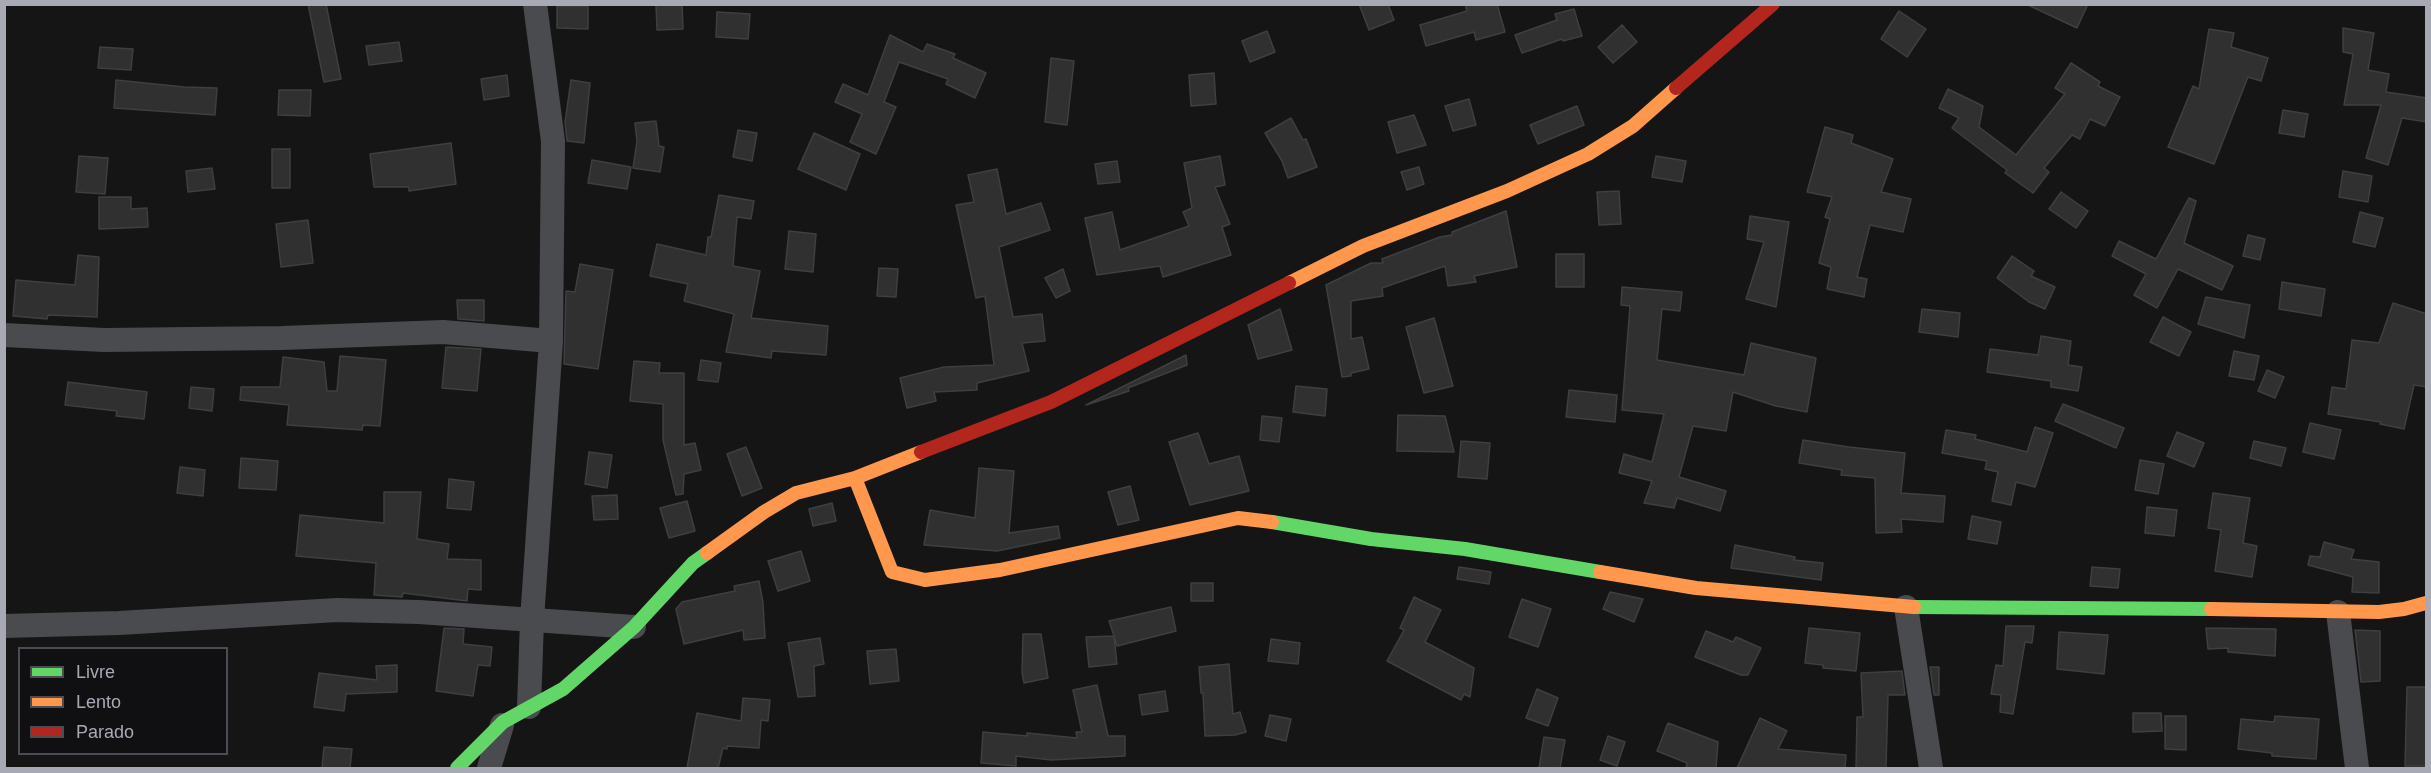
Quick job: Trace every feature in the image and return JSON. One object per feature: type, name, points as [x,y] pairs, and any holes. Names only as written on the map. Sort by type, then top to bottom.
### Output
[{"type":"street","points":[[529,707],[532,620],[551,341],[553,141],[535,4]]},
{"type":"street","points":[[457,768],[503,722],[563,689],[634,627],[693,563],[764,512],[796,493],[855,478],[1051,402],[1363,246],[1508,191],[1588,154],[1633,126],[1773,4]]},
{"type":"street","points":[[4,335],[128,340],[282,338],[443,332],[551,341]]},
{"type":"street","points":[[855,478],[892,572],[925,580],[1000,570],[1238,518],[1310,526],[1371,539],[1466,549],[1696,588],[1906,608],[2092,607],[2379,612],[2427,603]]},
{"type":"street","points":[[1906,608],[1931,768]]},
{"type":"street","points":[[4,626],[141,622],[338,610],[419,612],[634,627]]},
{"type":"street","points":[[2338,612],[2357,768]]},
{"type":"street","points":[[489,768],[503,722]]},
{"type":"building","points":[[308,4],[326,4],[341,79],[324,82]]},
{"type":"building","points":[[656,4],[682,4],[683,29],[657,30]]},
{"type":"building","points":[[1359,4],[1388,4],[1394,20],[1369,30]]},
{"type":"building","points":[[1465,4],[1497,4],[1505,32],[1476,40],[1474,32],[1426,46],[1420,25],[1467,11]]},
{"type":"building","points":[[2026,4],[2088,4],[2077,28]]},
{"type":"building","points":[[557,6],[588,6],[588,29],[557,28]]},
{"type":"building","points":[[1574,9],[1582,36],[1563,41],[1562,39],[1522,53],[1515,35],[1557,20],[1555,14]]},
{"type":"building","points":[[1899,11],[1926,29],[1907,57],[1881,39]]},
{"type":"building","points":[[717,12],[750,14],[748,39],[716,37]]},
{"type":"building","points":[[1622,25],[1637,42],[1613,63],[1598,47]]},
{"type":"building","points":[[2343,28],[2374,33],[2368,70],[2389,74],[2386,92],[2427,98],[2427,122],[2402,118],[2388,165],[2366,158],[2381,105],[2344,105],[2353,54],[2343,52]]},
{"type":"building","points":[[2209,29],[2234,33],[2231,47],[2268,58],[2261,81],[2248,77],[2214,164],[2168,147],[2193,86],[2199,89]]},
{"type":"building","points":[[1267,31],[1275,52],[1250,62],[1242,41]]},
{"type":"building","points":[[890,35],[923,52],[927,44],[955,54],[953,58],[986,73],[975,98],[946,84],[948,79],[899,62],[884,102],[896,107],[876,154],[850,142],[862,114],[835,102],[843,84],[868,95]]},
{"type":"building","points":[[399,42],[402,61],[369,65],[366,46]]},
{"type":"building","points":[[100,47],[133,49],[131,70],[98,68]]},
{"type":"building","points":[[1051,58],[1074,61],[1067,125],[1045,122]]},
{"type":"building","points":[[2071,63],[2100,82],[2098,86],[2120,97],[2105,126],[2090,119],[2080,139],[2072,135],[2044,168],[2049,172],[2033,193],[2005,173],[2007,170],[1952,128],[1959,118],[1939,108],[1948,89],[1983,106],[1979,127],[2016,155],[2065,94],[2055,88]]},
{"type":"building","points":[[1214,73],[1216,104],[1191,106],[1189,75]]},
{"type":"building","points":[[507,75],[509,96],[484,100],[481,79]]},
{"type":"building","points":[[116,80],[217,88],[215,115],[114,108]]},
{"type":"building","points":[[571,80],[590,83],[584,143],[567,141],[565,122]]},
{"type":"building","points":[[279,90],[311,90],[310,116],[278,115]]},
{"type":"building","points":[[1469,99],[1476,125],[1453,131],[1445,106]]},
{"type":"building","points":[[1577,106],[1584,125],[1538,144],[1530,125]]},
{"type":"building","points":[[2283,110],[2308,114],[2304,137],[2279,133]]},
{"type":"building","points":[[1414,115],[1426,145],[1397,153],[1388,122]]},
{"type":"building","points":[[1291,118],[1303,140],[1306,139],[1317,167],[1288,178],[1282,161],[1265,133]]},
{"type":"building","points":[[656,121],[659,146],[664,147],[660,172],[633,168],[637,141],[635,123]]},
{"type":"building","points":[[1825,127],[1853,135],[1851,143],[1893,159],[1881,192],[1911,199],[1903,232],[1870,225],[1857,277],[1867,279],[1864,297],[1827,289],[1831,267],[1819,263],[1830,219],[1825,217],[1832,197],[1807,192]]},
{"type":"building","points":[[738,130],[757,133],[752,161],[733,157]]},
{"type":"building","points":[[814,133],[860,154],[846,190],[798,169]]},
{"type":"building","points":[[451,143],[456,184],[409,191],[409,187],[374,187],[370,154]]},
{"type":"building","points":[[272,149],[290,149],[290,188],[272,188]]},
{"type":"building","points":[[79,156],[108,158],[105,194],[76,192]]},
{"type":"building","points":[[1220,156],[1225,185],[1215,187],[1230,224],[1222,227],[1231,255],[1163,277],[1160,266],[1097,275],[1085,218],[1112,212],[1120,250],[1189,226],[1183,212],[1192,208],[1184,163]]},
{"type":"building","points":[[1656,156],[1686,161],[1682,182],[1652,177]]},
{"type":"building","points":[[592,160],[631,167],[627,189],[588,183]]},
{"type":"building","points":[[1117,161],[1120,182],[1098,184],[1095,164]]},
{"type":"building","points":[[1419,167],[1424,184],[1407,190],[1401,172]]},
{"type":"building","points":[[212,168],[215,189],[188,192],[186,171]]},
{"type":"building","points":[[997,169],[1006,214],[1041,203],[1050,230],[999,247],[1013,317],[1042,314],[1045,341],[1022,343],[1029,371],[977,383],[977,390],[934,392],[936,401],[907,408],[900,378],[944,367],[994,365],[985,296],[976,298],[956,205],[974,202],[968,175]]},
{"type":"building","points":[[2343,171],[2372,176],[2368,202],[2339,197]]},
{"type":"building","points":[[1619,191],[1621,224],[1599,225],[1597,192]]},
{"type":"building","points":[[2061,192],[2088,211],[2076,228],[2049,209]]},
{"type":"building","points":[[719,195],[754,201],[751,219],[737,217],[733,266],[760,271],[751,318],[828,326],[826,355],[772,351],[771,358],[726,352],[734,314],[684,301],[688,284],[650,276],[657,244],[706,255],[708,237],[711,237]]},
{"type":"building","points":[[99,197],[131,197],[131,209],[147,208],[148,227],[99,229]]},
{"type":"building","points":[[2189,198],[2196,201],[2184,243],[2233,266],[2222,290],[2178,269],[2157,308],[2134,295],[2146,274],[2112,256],[2119,241],[2156,259]]},
{"type":"building","points":[[1506,211],[1517,267],[1474,276],[1476,282],[1448,286],[1445,266],[1382,288],[1383,296],[1351,301],[1351,339],[1362,337],[1369,369],[1342,377],[1326,285],[1371,263],[1383,263],[1382,259],[1440,237],[1452,235],[1452,232]]},
{"type":"building","points":[[2360,212],[2383,218],[2375,247],[2353,242]]},
{"type":"building","points":[[1750,216],[1789,222],[1776,307],[1746,299],[1764,242],[1747,239]]},
{"type":"building","points":[[308,220],[313,263],[281,267],[276,224]]},
{"type":"building","points":[[789,231],[816,234],[813,272],[785,269]]},
{"type":"building","points":[[2248,235],[2265,239],[2260,260],[2243,256]]},
{"type":"building","points":[[1556,254],[1584,254],[1584,287],[1556,287]]},
{"type":"building","points":[[78,255],[99,257],[97,317],[48,315],[47,319],[13,316],[16,280],[75,285]]},
{"type":"building","points":[[2012,256],[2034,271],[2031,276],[2055,287],[2045,309],[2029,302],[1997,278]]},
{"type":"building","points":[[580,264],[613,270],[598,369],[564,364],[566,291],[575,292]]},
{"type":"building","points":[[879,268],[898,269],[896,297],[877,296]]},
{"type":"building","points":[[1063,269],[1070,291],[1056,298],[1045,278]]},
{"type":"building","points":[[2282,282],[2325,289],[2321,316],[2279,309]]},
{"type":"building","points":[[1622,287],[1682,292],[1680,311],[1662,309],[1657,360],[1744,375],[1751,343],[1816,358],[1807,412],[1776,406],[1733,392],[1726,431],[1693,426],[1679,477],[1726,491],[1720,511],[1677,498],[1674,508],[1644,503],[1652,481],[1619,473],[1624,454],[1652,462],[1664,414],[1622,410],[1630,306],[1621,305]]},
{"type":"building","points":[[2206,297],[2250,305],[2244,338],[2198,324]]},
{"type":"building","points":[[457,300],[484,300],[484,321],[458,319]]},
{"type":"building","points":[[2393,303],[2427,314],[2427,387],[2414,385],[2404,429],[2380,424],[2381,422],[2328,414],[2332,387],[2346,389],[2352,340],[2379,343]]},
{"type":"building","points":[[1280,309],[1292,350],[1258,359],[1248,325]]},
{"type":"building","points":[[1922,309],[1960,313],[1958,337],[1919,332]]},
{"type":"building","points":[[2163,317],[2191,332],[2179,356],[2150,342]]},
{"type":"building","points":[[1434,318],[1453,386],[1424,393],[1406,327]]},
{"type":"building","points":[[2041,336],[2071,341],[2068,365],[2082,367],[2078,391],[2051,387],[2051,381],[1987,372],[1990,349],[2038,355]]},
{"type":"building","points":[[446,347],[481,349],[477,391],[442,388]]},
{"type":"building","points":[[2234,351],[2259,356],[2254,380],[2229,376]]},
{"type":"building","points":[[1186,355],[1187,365],[1128,388],[1129,391],[1086,405]]},
{"type":"building","points":[[340,356],[386,360],[380,426],[363,425],[362,430],[287,425],[289,405],[240,400],[241,387],[280,387],[283,357],[324,362],[327,391],[337,391]]},
{"type":"building","points":[[701,360],[721,363],[718,382],[698,380]]},
{"type":"building","points":[[634,361],[660,363],[659,373],[684,373],[684,445],[695,443],[701,470],[684,474],[683,494],[676,495],[663,440],[663,404],[630,401]]},
{"type":"building","points":[[2267,370],[2284,377],[2275,398],[2258,391]]},
{"type":"building","points":[[68,382],[147,392],[144,419],[116,416],[117,411],[65,405]]},
{"type":"building","points":[[1296,386],[1327,389],[1325,416],[1293,412]]},
{"type":"building","points":[[191,387],[214,389],[212,411],[189,408]]},
{"type":"building","points":[[1569,390],[1617,395],[1615,422],[1566,417]]},
{"type":"building","points":[[2063,404],[2124,428],[2116,448],[2055,421]]},
{"type":"building","points":[[1398,415],[1445,416],[1454,452],[1397,451]]},
{"type":"building","points":[[1262,416],[1282,418],[1279,442],[1260,440]]},
{"type":"building","points":[[2310,423],[2341,430],[2334,459],[2303,452]]},
{"type":"building","points":[[2035,427],[2053,433],[2035,487],[2016,482],[2011,505],[1992,501],[1998,472],[1985,469],[1987,461],[1942,453],[1946,430],[1976,435],[1975,439],[2027,452]]},
{"type":"building","points":[[2177,432],[2204,443],[2194,467],[2167,456]]},
{"type":"building","points":[[1198,433],[1209,464],[1239,456],[1249,491],[1190,505],[1169,442]]},
{"type":"building","points":[[1803,440],[1905,453],[1901,493],[1945,496],[1943,522],[1901,519],[1902,532],[1876,533],[1875,478],[1841,475],[1842,470],[1799,463]]},
{"type":"building","points":[[1461,441],[1490,443],[1487,479],[1458,477]]},
{"type":"building","points":[[2254,441],[2286,448],[2281,466],[2250,458]]},
{"type":"building","points":[[746,447],[762,488],[742,496],[727,454]]},
{"type":"building","points":[[589,452],[612,455],[607,488],[585,484]]},
{"type":"building","points":[[241,458],[278,461],[276,490],[239,488]]},
{"type":"building","points":[[2140,460],[2164,464],[2158,494],[2135,490]]},
{"type":"building","points":[[180,467],[205,470],[203,496],[177,493]]},
{"type":"building","points":[[979,468],[1014,471],[1009,533],[1058,526],[1060,538],[997,551],[924,545],[930,510],[975,518]]},
{"type":"building","points":[[449,479],[474,482],[471,510],[447,508]]},
{"type":"building","points":[[1130,486],[1139,520],[1118,525],[1108,492]]},
{"type":"building","points":[[384,492],[421,492],[417,539],[449,544],[447,559],[481,560],[481,590],[468,589],[467,601],[403,593],[402,597],[374,595],[376,563],[296,556],[300,515],[384,523]]},
{"type":"building","points":[[2213,493],[2250,498],[2243,543],[2257,546],[2252,577],[2215,571],[2221,530],[2208,528]]},
{"type":"building","points":[[617,495],[618,519],[594,520],[592,496]]},
{"type":"building","points":[[687,501],[695,531],[669,538],[660,508]]},
{"type":"building","points":[[832,503],[836,521],[813,526],[809,509]]},
{"type":"building","points":[[2147,507],[2177,510],[2174,536],[2145,533]]},
{"type":"building","points":[[1972,516],[2001,522],[1997,544],[1968,539]]},
{"type":"building","points":[[2324,542],[2354,550],[2351,559],[2379,562],[2379,593],[2352,592],[2353,577],[2308,565],[2310,556],[2320,557]]},
{"type":"building","points":[[1735,545],[1795,557],[1794,560],[1823,563],[1821,580],[1731,568]]},
{"type":"building","points":[[801,551],[810,581],[778,591],[768,561]]},
{"type":"building","points":[[1459,567],[1491,572],[1489,584],[1457,579]]},
{"type":"building","points":[[2092,567],[2120,569],[2118,588],[2090,586]]},
{"type":"building","points":[[759,581],[765,638],[744,640],[743,630],[684,644],[676,609],[682,602],[735,591],[734,586]]},
{"type":"building","points":[[1191,583],[1213,583],[1213,601],[1191,601]]},
{"type":"building","points":[[1610,592],[1643,599],[1634,622],[1603,609]]},
{"type":"building","points":[[1414,597],[1441,610],[1425,642],[1474,668],[1470,697],[1464,694],[1461,700],[1387,661],[1404,630],[1400,628]]},
{"type":"building","points":[[1522,599],[1551,609],[1538,647],[1509,637]]},
{"type":"building","points":[[1171,607],[1176,631],[1117,646],[1109,621]]},
{"type":"building","points":[[2006,626],[2034,626],[2032,643],[2025,642],[2013,714],[2000,712],[2001,695],[1991,694],[1996,665],[2003,666]]},
{"type":"building","points":[[444,628],[464,629],[463,644],[492,647],[490,666],[478,665],[473,696],[436,691]]},
{"type":"building","points":[[1809,628],[1860,633],[1856,671],[1823,668],[1823,665],[1805,663]]},
{"type":"building","points":[[2206,628],[2276,629],[2275,656],[2228,652],[2228,648],[2208,649]]},
{"type":"building","points":[[2355,630],[2380,631],[2380,681],[2361,682]]},
{"type":"building","points":[[1706,631],[1733,642],[1736,637],[1761,648],[1748,675],[1741,675],[1695,657]]},
{"type":"building","points":[[2059,632],[2108,635],[2104,674],[2057,669]]},
{"type":"building","points":[[1023,634],[1041,634],[1048,678],[1024,683]]},
{"type":"building","points":[[1114,636],[1117,664],[1089,667],[1086,637]]},
{"type":"building","points":[[820,638],[824,664],[814,666],[815,696],[798,697],[788,643]]},
{"type":"building","points":[[1271,639],[1300,643],[1298,664],[1268,661]]},
{"type":"building","points":[[896,649],[899,681],[870,684],[867,651]]},
{"type":"building","points":[[1229,664],[1233,714],[1240,712],[1246,732],[1235,735],[1205,736],[1199,667]]},
{"type":"building","points":[[397,665],[397,692],[346,694],[344,711],[314,707],[319,673],[377,680],[376,666]]},
{"type":"building","points":[[1930,667],[1939,667],[1939,695],[1934,695]]},
{"type":"building","points":[[1902,671],[1905,695],[1888,695],[1886,768],[1856,768],[1857,717],[1863,717],[1861,673]]},
{"type":"building","points":[[1097,685],[1108,736],[1125,736],[1125,756],[1051,760],[1016,756],[1016,766],[981,763],[983,732],[1027,736],[1027,733],[1077,738],[1076,732],[1082,732],[1073,690]]},
{"type":"building","points":[[2407,687],[2427,687],[2427,766],[2405,766]]},
{"type":"building","points":[[1537,689],[1558,698],[1548,726],[1526,718]]},
{"type":"building","points":[[1165,691],[1168,711],[1142,715],[1139,695]]},
{"type":"building","points":[[743,698],[770,700],[768,721],[761,720],[759,748],[727,746],[727,749],[723,748],[718,768],[687,768],[697,713],[741,721]]},
{"type":"building","points":[[2133,713],[2161,713],[2162,731],[2133,732]]},
{"type":"building","points":[[1270,715],[1291,719],[1286,741],[1265,736]]},
{"type":"building","points":[[2165,716],[2186,716],[2186,750],[2165,749]]},
{"type":"building","points":[[2275,716],[2319,719],[2316,759],[2272,756],[2272,753],[2238,749],[2241,719],[2274,722]]},
{"type":"building","points":[[1760,718],[1787,731],[1778,749],[1846,755],[1845,768],[1737,768]]},
{"type":"building","points":[[1668,723],[1718,742],[1716,768],[1686,768],[1687,763],[1657,751]]},
{"type":"building","points":[[1608,736],[1625,742],[1617,766],[1600,760]]},
{"type":"building","points":[[1544,737],[1565,740],[1560,768],[1539,768]]},
{"type":"building","points":[[324,747],[352,749],[350,768],[322,768]]},
{"type":"traffic: fast","points":[[1272,522],[1371,539],[1465,549],[1600,572]]},
{"type":"traffic: fast","points":[[457,768],[503,722],[563,689],[634,627],[693,563],[707,553]]},
{"type":"traffic: fast","points":[[1914,607],[2211,609]]},
{"type":"traffic: slow","points":[[1289,283],[1363,246],[1507,191],[1588,154],[1633,126],[1676,88]]},
{"type":"traffic: slow","points":[[707,553],[764,512],[796,493],[855,478],[921,452]]},
{"type":"traffic: slow","points":[[855,478],[892,572],[925,580],[1000,570],[1238,518],[1272,522]]},
{"type":"traffic: slow","points":[[1600,572],[1696,588],[1914,607]]},
{"type":"traffic: slow","points":[[2211,609],[2379,612],[2426,603]]},
{"type":"traffic: jam","points":[[1676,88],[1773,4]]},
{"type":"traffic: jam","points":[[921,452],[1051,402],[1289,283]]}]
